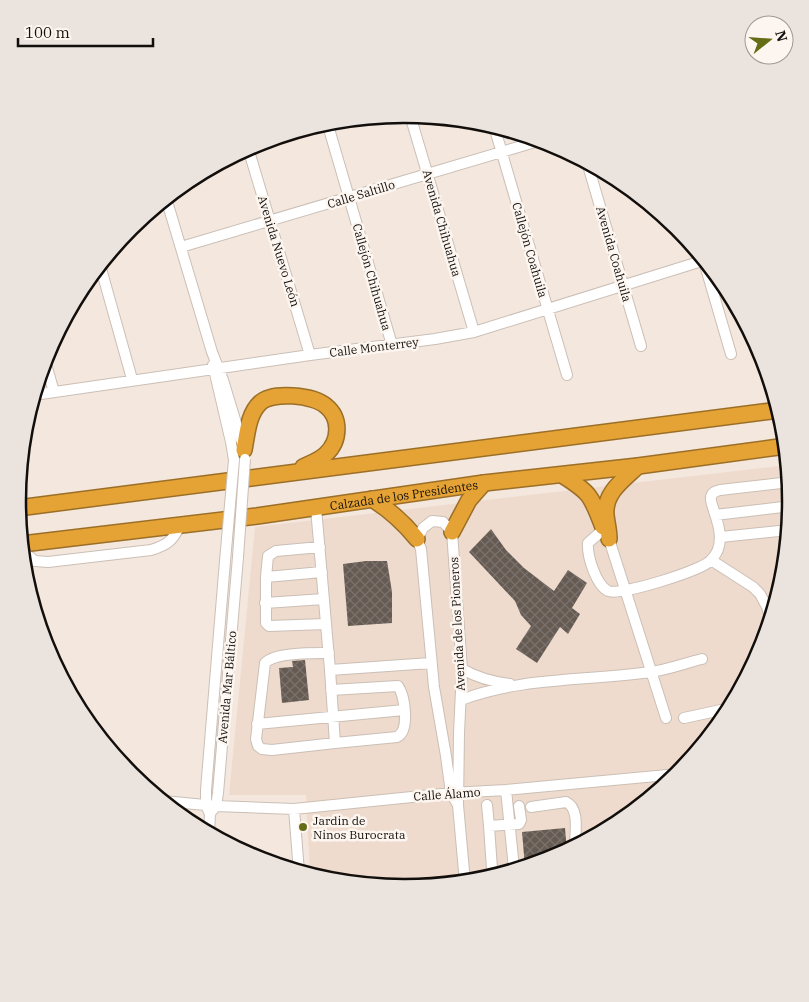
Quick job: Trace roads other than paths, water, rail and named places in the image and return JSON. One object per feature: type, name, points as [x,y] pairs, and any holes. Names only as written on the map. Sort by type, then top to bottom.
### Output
[{"type":"highway","points":[[241,456],[251,417],[261,402],[269,398],[284,396],[302,397],[317,401],[325,405],[336,422],[337,433],[335,443],[318,460],[293,472]]},
{"type":"highway","points":[[26,507],[772,411]]},
{"type":"highway","name":"Calzada de los Presidentes","points":[[28,543],[180,526],[484,483],[638,466],[779,447]]},
{"type":"highway","points":[[607,534],[607,504],[615,487],[638,466]]},
{"type":"highway","points":[[562,475],[587,492],[594,501],[607,534]]},
{"type":"highway","points":[[452,532],[469,500],[484,483]]},
{"type":"highway","points":[[372,499],[397,516],[418,539]]},
{"type":"street","name":"Avenida Chihuahua","points":[[413,123],[474,332]]},
{"type":"street","name":"Callejón Chihuahua","points":[[329,130],[392,345]]},
{"type":"street","name":"Callejón Coahuila","points":[[496,135],[567,375]]},
{"type":"street","name":"Calle Saltillo","points":[[181,247],[528,144]]},
{"type":"street","name":"Avenida Nuevo León","points":[[250,156],[310,354]]},
{"type":"street","name":"Avenida Coahuila","points":[[590,171],[641,346]]},
{"type":"street","points":[[168,206],[212,352],[231,442],[241,456]]},
{"type":"street","name":"Calle Monterrey","points":[[42,394],[132,379],[310,354],[392,345],[474,332],[698,262]]},
{"type":"street","points":[[102,273],[132,379]]},
{"type":"street","points":[[709,276],[731,354]]},
{"type":"street","points":[[48,374],[54,392]]},
{"type":"street","name":"Avenida Mar Báltico","points":[[211,808],[238,557],[241,456]]},
{"type":"street","name":"Avenida Mar Báltico","points":[[210,826],[225,561],[241,456]]},
{"type":"street","points":[[666,718],[652,672],[626,591],[607,534],[588,543],[588,555],[597,577],[602,586],[614,593],[626,591],[696,570],[711,560],[718,551],[720,537],[711,497],[713,492],[782,483]]},
{"type":"street","points":[[715,515],[783,507]]},
{"type":"street","points":[[316,508],[335,743]]},
{"type":"street","points":[[418,539],[423,528],[432,521],[443,522],[452,532]]},
{"type":"street","points":[[31,558],[35,561],[48,562],[151,550],[161,547],[174,538],[180,526]]},
{"type":"street","points":[[720,537],[782,531]]},
{"type":"street","name":"Avenida de los Pioneros","points":[[452,532],[462,669],[455,793]]},
{"type":"street","name":"Avenida de los Pioneros","points":[[418,539],[421,549],[434,688],[458,805],[464,874]]},
{"type":"street","points":[[320,547],[276,551],[270,554],[266,577],[266,623],[268,626],[326,624]]},
{"type":"street","points":[[711,560],[753,587],[768,605]]},
{"type":"street","points":[[266,577],[322,572]]},
{"type":"street","points":[[265,603],[324,599]]},
{"type":"street","points":[[329,653],[273,657],[268,660],[263,669],[256,743],[262,748],[272,750],[401,736],[404,730],[404,710],[403,697],[398,686],[331,690]]},
{"type":"street","points":[[461,700],[483,692],[518,685],[652,672],[702,658]]},
{"type":"street","points":[[330,670],[431,663]]},
{"type":"street","points":[[462,669],[479,679],[518,685]]},
{"type":"street","points":[[257,724],[404,710]]},
{"type":"street","points":[[684,718],[719,710]]},
{"type":"street","points":[[443,734],[451,737],[458,733]]},
{"type":"street","name":"Calle Álamo","points":[[177,803],[211,808],[294,809],[664,775]]},
{"type":"street","points":[[506,790],[514,863]]},
{"type":"street","points":[[531,808],[569,803],[574,810],[575,839]]},
{"type":"street","points":[[487,804],[492,869]]},
{"type":"street","points":[[488,826],[519,824],[519,806]]},
{"type":"street","points":[[294,809],[298,863]]},
{"type":"place","name":"Jardin de Ninos Burocrata","points":[[303,827]]}]
